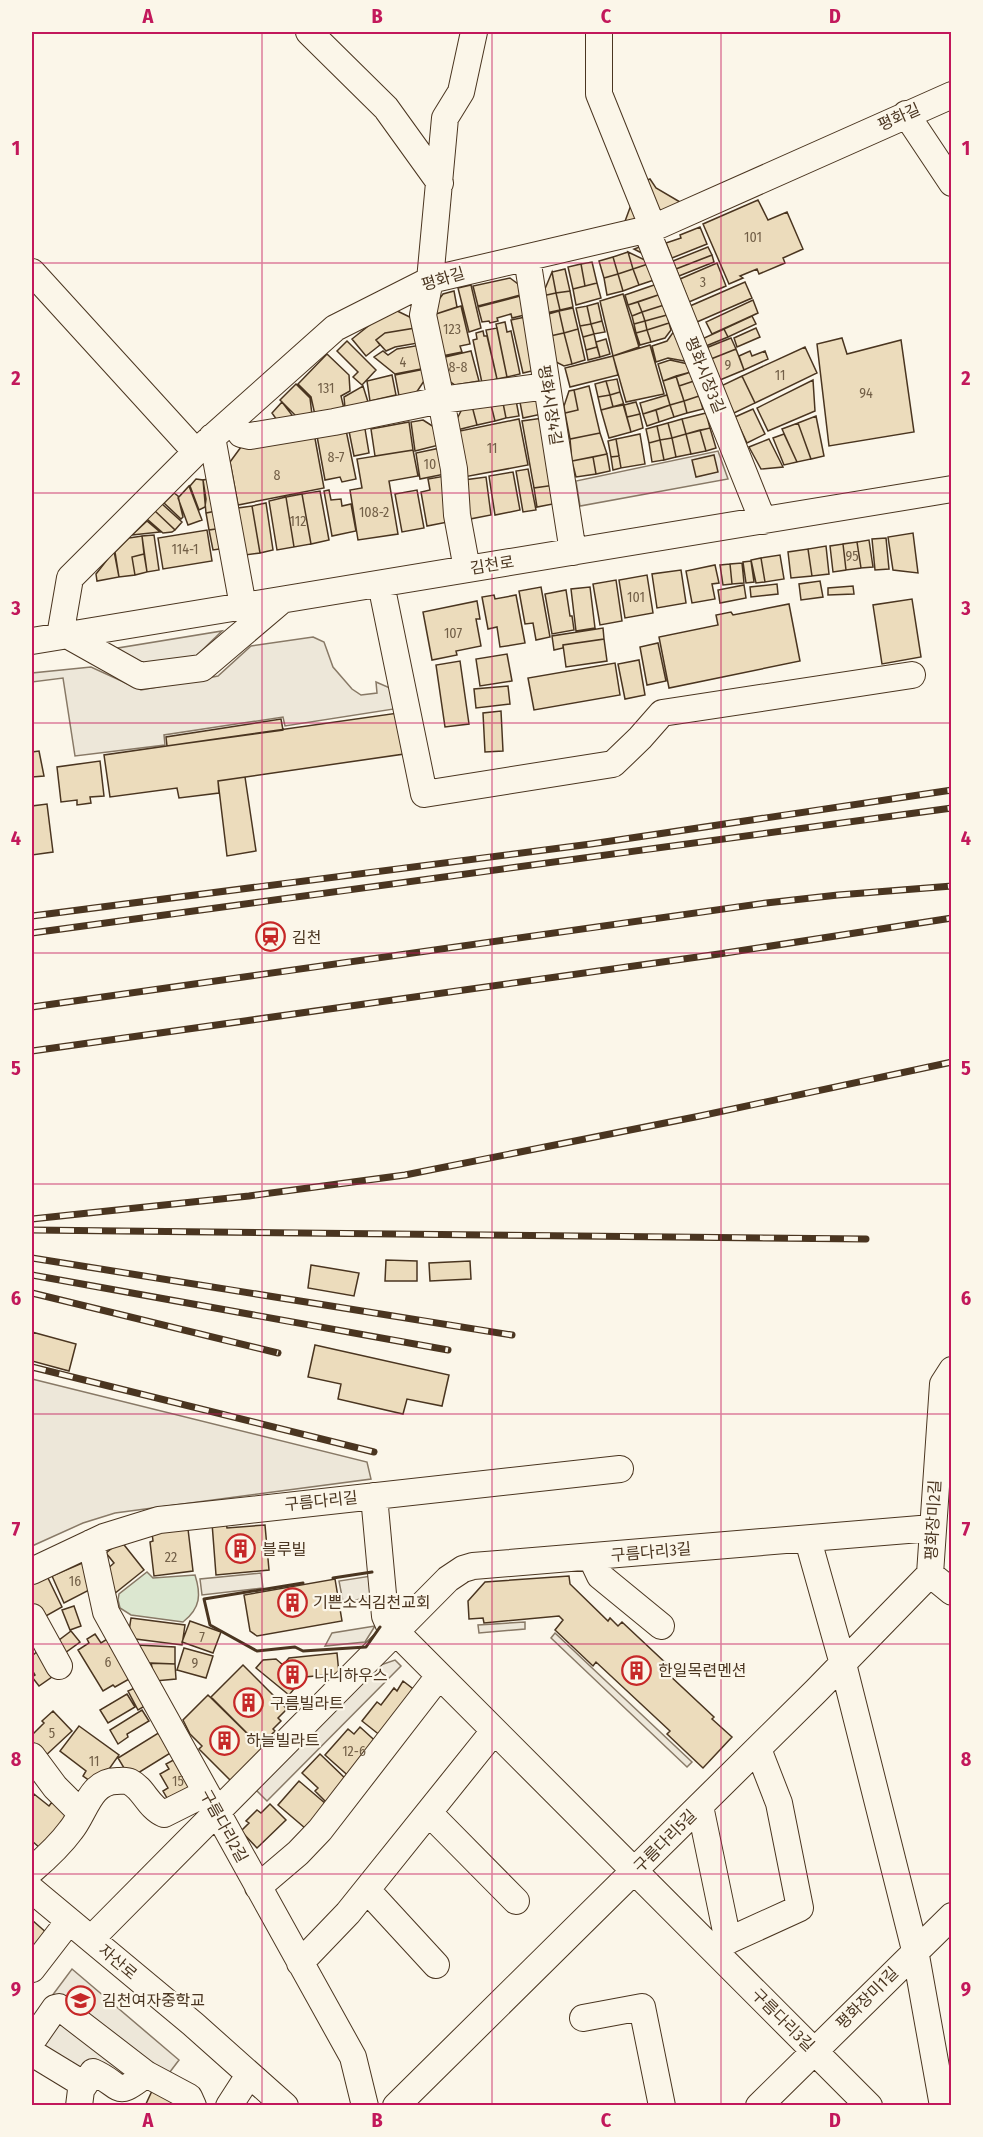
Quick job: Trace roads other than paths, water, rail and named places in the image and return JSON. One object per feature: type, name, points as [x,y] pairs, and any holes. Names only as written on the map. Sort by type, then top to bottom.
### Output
[{"type":"street","points":[[309,32],[386,108],[440,183]]},
{"type":"street","points":[[467,569],[457,515],[454,469],[423,315],[430,280],[445,118],[461,92],[474,32]]},
{"type":"street","name":"평화시장3길","points":[[599,32],[599,94],[763,521]]},
{"type":"street","name":"평화길","points":[[63,636],[70,578],[204,445],[335,328],[430,280],[649,229],[951,95]]},
{"type":"street","points":[[906,114],[951,183]]},
{"type":"street","name":"평화시장4길","points":[[526,258],[573,552]]},
{"type":"street","points":[[33,277],[204,445],[243,606]]},
{"type":"street","points":[[232,420],[241,434],[250,436],[334,422],[441,400],[547,386]]},
{"type":"street","name":"김천로","points":[[32,641],[951,489]]},
{"type":"street","points":[[381,584],[424,794],[613,764],[662,713],[912,675]]},
{"type":"street","points":[[63,636],[140,676],[202,668],[282,600]]},
{"type":"street","name":"평화장미2길","points":[[951,1370],[943,1384],[930,1574],[951,1592]]},
{"type":"street","name":"구름다리길","points":[[32,1571],[91,1543],[132,1527],[159,1520],[620,1468]]},
{"type":"street","name":"구름다리3길","points":[[374,1496],[384,1616],[389,1626],[635,1871],[720,1944],[814,2051],[869,2106]]},
{"type":"street","name":"구름다리3길","points":[[211,1803],[396,1633],[448,1579],[463,1569],[473,1566],[932,1528]]},
{"type":"street","points":[[808,1540],[843,1664],[915,1950],[943,2106]]},
{"type":"street","name":"구름다리2길","points":[[91,1543],[106,1612],[352,2057],[365,2106]]},
{"type":"street","points":[[591,1557],[600,1576],[662,1626]]},
{"type":"street","name":"구름다리5길","points":[[396,2106],[758,1749],[930,1574]]},
{"type":"street","points":[[32,1617],[59,1666]]},
{"type":"street","points":[[258,1887],[298,1853],[320,1830],[439,1676]]},
{"type":"street","points":[[300,1963],[348,1913],[494,1731]]},
{"type":"street","points":[[700,1806],[720,1944],[800,1908],[779,1803],[758,1749]]},
{"type":"street","points":[[32,1756],[81,1814]]},
{"type":"street","points":[[32,1870],[72,1829],[84,1805],[100,1786],[111,1781],[132,1783],[150,1805],[164,1814],[211,1803]]},
{"type":"street","points":[[91,1939],[211,1803]]},
{"type":"street","points":[[429,1813],[516,1901]]},
{"type":"street","name":"자산로","points":[[32,1890],[193,2024],[285,2106]]},
{"type":"street","points":[[367,1890],[436,1965]]},
{"type":"street","name":"평화장미1길","points":[[759,2106],[951,1916]]},
{"type":"street","points":[[32,1969],[69,1921]]},
{"type":"street","points":[[32,2041],[55,2008],[59,2007],[147,2074],[189,2097],[193,2106]]},
{"type":"street","points":[[583,2018],[642,2007],[662,2106]]},
{"type":"street","points":[[32,2053],[81,2095],[93,2072],[124,2089],[129,2088],[147,2074]]},
{"type":"street","points":[[229,2106],[249,2075]]},
{"type":"railway","points":[[32,916],[591,844],[952,790]]},
{"type":"railway","points":[[32,933],[952,808]]},
{"type":"railway","points":[[32,1007],[766,903],[952,886]]},
{"type":"railway","points":[[32,1051],[719,954],[952,918]]},
{"type":"railway","points":[[32,1219],[249,1196],[405,1175],[700,1116],[952,1062]]},
{"type":"railway","points":[[32,1230],[866,1239]]},
{"type":"railway","points":[[32,1258],[512,1335]]},
{"type":"railway","points":[[32,1275],[448,1350]]},
{"type":"railway","points":[[32,1293],[278,1353]]},
{"type":"railway","points":[[32,1367],[374,1452]]},
{"type":"place","name":"김천","points":[[271,937]]},
{"type":"place","name":"블루빌","points":[[241,1549]]},
{"type":"place","name":"기쁜소식김천교회","points":[[292,1602]]},
{"type":"place","name":"한일목련멘션","points":[[637,1670]]},
{"type":"place","name":"나니하우스","points":[[293,1675]]},
{"type":"place","name":"구름빌라트","points":[[249,1703]]},
{"type":"place","name":"하늘빌라트","points":[[225,1740]]},
{"type":"place","name":"김천여자중학교","points":[[81,2000]]}]
